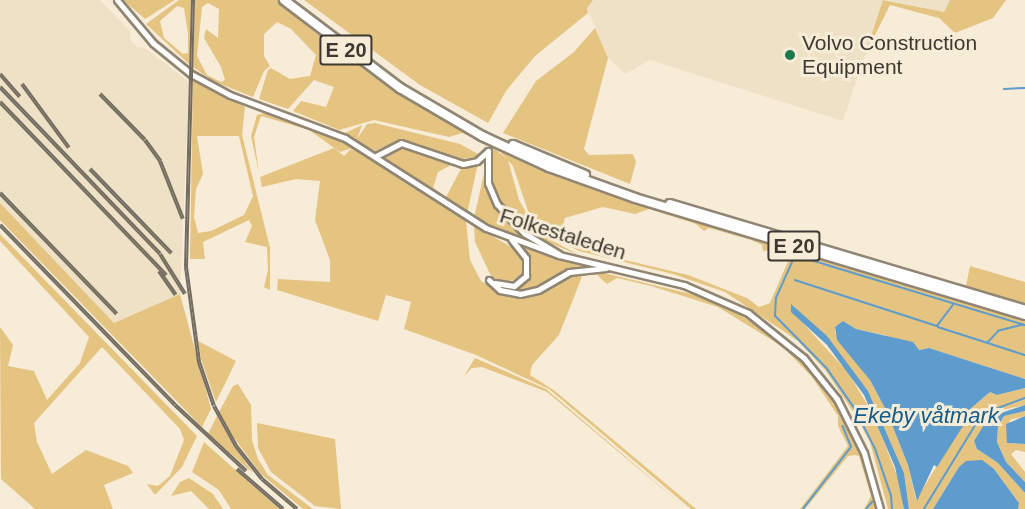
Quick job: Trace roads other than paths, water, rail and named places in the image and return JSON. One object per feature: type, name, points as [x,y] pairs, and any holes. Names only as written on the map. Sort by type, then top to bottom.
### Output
[{"type":"highway","name":"E 20","points":[[284,0],[400,88],[482,136],[549,167],[635,198],[1025,315]]},
{"type":"highway","name":"E 20","points":[[292,0],[415,92],[542,158],[648,197],[1025,310]]},
{"type":"main road","name":"Folkestaleden","points":[[117,0],[153,43],[191,74],[230,95],[324,129],[376,156],[459,212],[510,239],[559,255],[707,294],[748,313],[787,342],[814,369],[848,418],[869,465],[880,509]]},
{"type":"main road","points":[[376,156],[401,143],[463,164],[477,160],[488,151],[488,183],[504,214],[524,233],[559,255]]},
{"type":"main road","points":[[510,239],[526,258],[526,276],[510,287],[489,280],[511,294],[529,293],[575,270],[614,268]]},
{"type":"water","name":"Ekeby våtmark","points":[[791,304],[827,336],[868,391],[904,473],[909,509],[904,509],[895,467],[864,395],[827,345],[791,312]]},
{"type":"water","name":"Ekeby våtmark","points":[[843,321],[856,329],[913,342],[919,350],[929,348],[1025,379],[1025,388],[997,395],[990,392],[963,415],[963,426],[937,467],[934,465],[917,501],[908,465],[887,412],[870,380],[837,340],[835,327]]},
{"type":"water","name":"Ekeby våtmark","points":[[1025,405],[1025,411],[1004,416],[998,426],[997,442],[1006,462],[1025,482],[1025,493],[998,463],[977,449],[974,441],[989,417]]},
{"type":"water","name":"Ekeby våtmark","points":[[1025,416],[1025,444],[1007,443],[1006,424]]},
{"type":"water","name":"Ekeby våtmark","points":[[982,460],[994,469],[1019,503],[1018,509],[933,509],[959,467],[966,461]]},
{"type":"waterway","points":[[1004,89],[1025,88]]},
{"type":"waterway","points":[[892,509],[891,496],[875,449],[854,408],[827,369],[775,316],[776,298],[795,256],[1025,325]]},
{"type":"waterway","points":[[795,280],[937,326],[953,305]]},
{"type":"waterway","points":[[1023,325],[999,331],[988,343],[1025,355]]},
{"type":"waterway","points":[[938,327],[988,343]]},
{"type":"waterway","points":[[924,509],[982,414],[1025,398]]},
{"type":"waterway","points":[[803,509],[851,447],[843,427]]},
{"type":"waterway","points":[[866,509],[872,502]]},
{"type":"railway","points":[[193,0],[186,267],[199,362],[214,406],[236,446],[262,479],[297,509]]},
{"type":"railway","points":[[0,74],[20,97]]},
{"type":"railway","points":[[22,84],[69,148]]},
{"type":"railway","points":[[0,87],[160,254],[185,294]]},
{"type":"railway","points":[[100,94],[145,140],[160,161],[183,219]]},
{"type":"railway","points":[[0,102],[166,275]]},
{"type":"railway","points":[[90,169],[171,253]]},
{"type":"railway","points":[[0,193],[117,314]]},
{"type":"railway","points":[[0,225],[175,405],[246,471]]},
{"type":"railway","points":[[159,271],[176,295]]},
{"type":"railway","points":[[237,469],[283,509]]},
{"type":"place","name":"Volvo Construction Equipment","points":[[790,55]]}]
